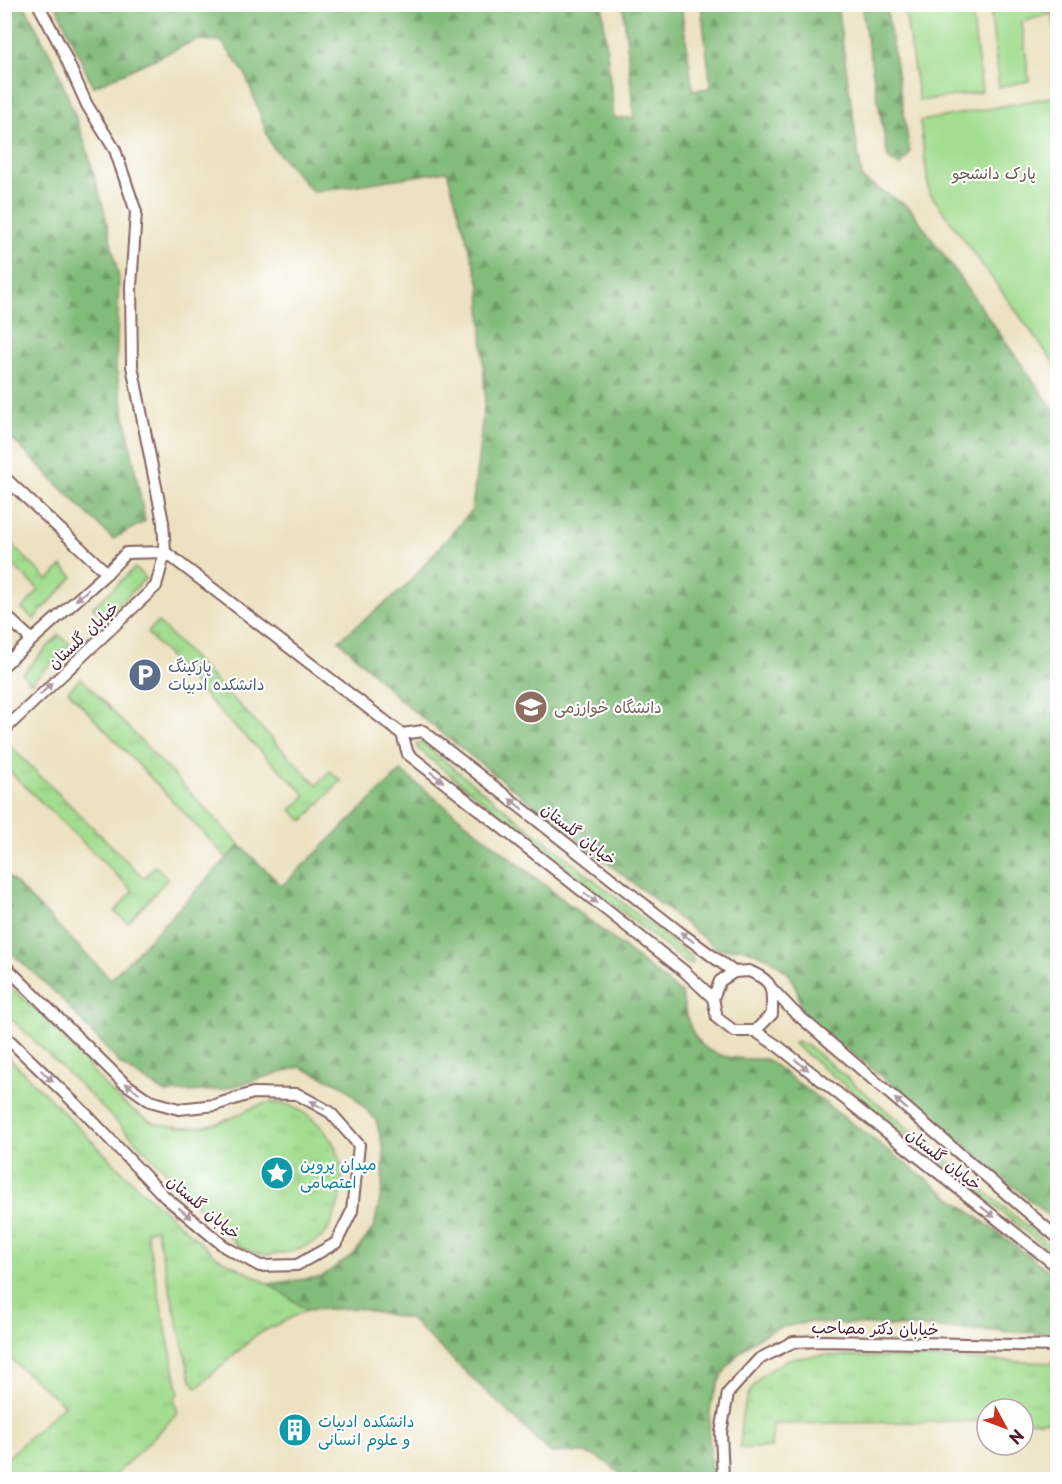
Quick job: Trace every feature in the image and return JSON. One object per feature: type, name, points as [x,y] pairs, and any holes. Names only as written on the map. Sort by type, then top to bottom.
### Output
[{"type":"lane","points":[[38,4],[61,47],[87,105],[115,150],[136,212],[131,287],[132,366],[163,522],[165,552],[402,734],[408,754],[684,971],[713,998]]},
{"type":"lane","points":[[4,477],[107,573]]},
{"type":"lane","name":"خیابان گلستان","points":[[4,665],[107,573],[126,553],[165,552],[156,586],[4,730]]},
{"type":"lane","points":[[4,614],[31,639]]},
{"type":"lane","name":"خیابان گلستان","points":[[402,734],[423,731],[734,972]]},
{"type":"lane","name":"خیابان گلستان","points":[[4,965],[123,1082],[150,1101],[179,1109],[215,1105],[253,1093],[297,1094],[330,1112],[359,1145],[352,1211],[336,1244],[297,1265],[260,1266],[225,1247],[165,1197],[84,1112],[4,1035]]},
{"type":"lane","points":[[749,971],[763,977],[772,989],[772,1014],[755,1031],[734,1031],[717,1018],[713,998],[720,981],[734,972],[749,971]]},
{"type":"lane","name":"خیابان گلستان","points":[[772,989],[792,1010],[1058,1238]]},
{"type":"lane","name":"خیابان گلستان","points":[[755,1031],[779,1047],[1058,1267]]},
{"type":"lane","name":"خیابان دکتر مصاحب","points":[[727,1479],[723,1477],[721,1433],[728,1393],[759,1359],[793,1342],[1058,1346]]},
{"type":"green space","points":[[4,5],[24,5],[56,65],[85,143],[104,210],[119,278],[116,370],[145,521],[113,539],[5,432]]},
{"type":"green space","points":[[56,5],[602,5],[614,118],[634,118],[623,5],[681,5],[693,90],[711,88],[701,5],[837,5],[862,179],[910,208],[1057,414],[1057,1223],[898,1089],[801,1014],[798,993],[790,975],[770,958],[742,948],[719,950],[401,701],[339,640],[404,588],[472,510],[485,398],[480,285],[447,171],[313,192],[271,145],[245,73],[221,41],[196,40],[93,87]]},
{"type":"green space","points":[[861,5],[886,5],[910,153],[900,166],[888,158]]},
{"type":"green space","points":[[904,5],[971,5],[982,92],[919,101]]},
{"type":"green space","points":[[990,5],[1057,5],[1057,47],[1053,13],[1022,22],[1029,81],[999,87]]},
{"type":"green space","name":"پارک دانشجو","points":[[1058,96],[1057,367],[929,192],[920,121]]},
{"type":"green space","points":[[4,537],[48,580],[62,566],[73,577],[34,619],[22,609],[39,590],[5,557]]},
{"type":"green space","points":[[135,568],[146,578],[104,619],[93,607]]},
{"type":"green space","points":[[158,622],[317,785],[330,771],[341,781],[303,821],[291,810],[306,795],[224,716],[147,633]]},
{"type":"green space","points":[[59,635],[70,644],[31,683],[22,674]]},
{"type":"green space","points":[[81,678],[240,845],[227,858],[68,691]]},
{"type":"green space","points":[[416,743],[422,743],[692,958],[693,964],[688,964],[418,749]]},
{"type":"green space","points":[[11,747],[144,878],[155,866],[168,878],[128,923],[115,912],[133,891],[5,767],[5,755]]},
{"type":"green space","points":[[401,771],[682,994],[691,1029],[706,1049],[731,1057],[766,1059],[1057,1277],[1057,1334],[809,1322],[778,1328],[747,1346],[737,1355],[721,1377],[712,1402],[709,1423],[712,1479],[625,1479],[608,1464],[592,1455],[574,1452],[551,1453],[410,1319],[356,1308],[307,1310],[269,1284],[321,1277],[355,1253],[374,1227],[382,1190],[384,1151],[376,1120],[344,1086],[300,1067],[220,1090],[166,1093],[121,1065],[61,998],[5,947],[5,873],[111,979],[240,845],[282,886]]},
{"type":"green space","points":[[4,982],[47,1021],[118,1098],[152,1122],[182,1127],[202,1126],[223,1121],[259,1105],[273,1103],[292,1106],[310,1117],[330,1138],[341,1163],[340,1199],[333,1220],[325,1234],[301,1248],[283,1253],[267,1255],[238,1245],[85,1090],[5,1013]]},
{"type":"green space","points":[[796,1041],[808,1046],[1057,1251],[1057,1257],[794,1044]]},
{"type":"green space","points":[[4,1053],[141,1190],[217,1257],[269,1284],[307,1310],[256,1335],[197,1388],[191,1380],[156,1229],[146,1231],[179,1393],[174,1398],[178,1413],[111,1479],[5,1479],[5,1460],[64,1405],[8,1357],[5,1360]]},
{"type":"green space","points":[[822,1355],[1057,1363],[1057,1421],[1035,1421],[1035,1397],[975,1397],[975,1421],[773,1424],[771,1448],[740,1448],[742,1414],[749,1393],[761,1376],[788,1359]]},
{"type":"place","name":"پارکینگ دانشکده ادبیات","points":[[145,675]]},
{"type":"place","name":"دانشگاه خوارزمی","points":[[531,707]]},
{"type":"place","name":"میدان پروین اعتصامی","points":[[277,1173]]},
{"type":"place","name":"دانشکده ادبیات و علوم انسانی","points":[[295,1430]]}]
